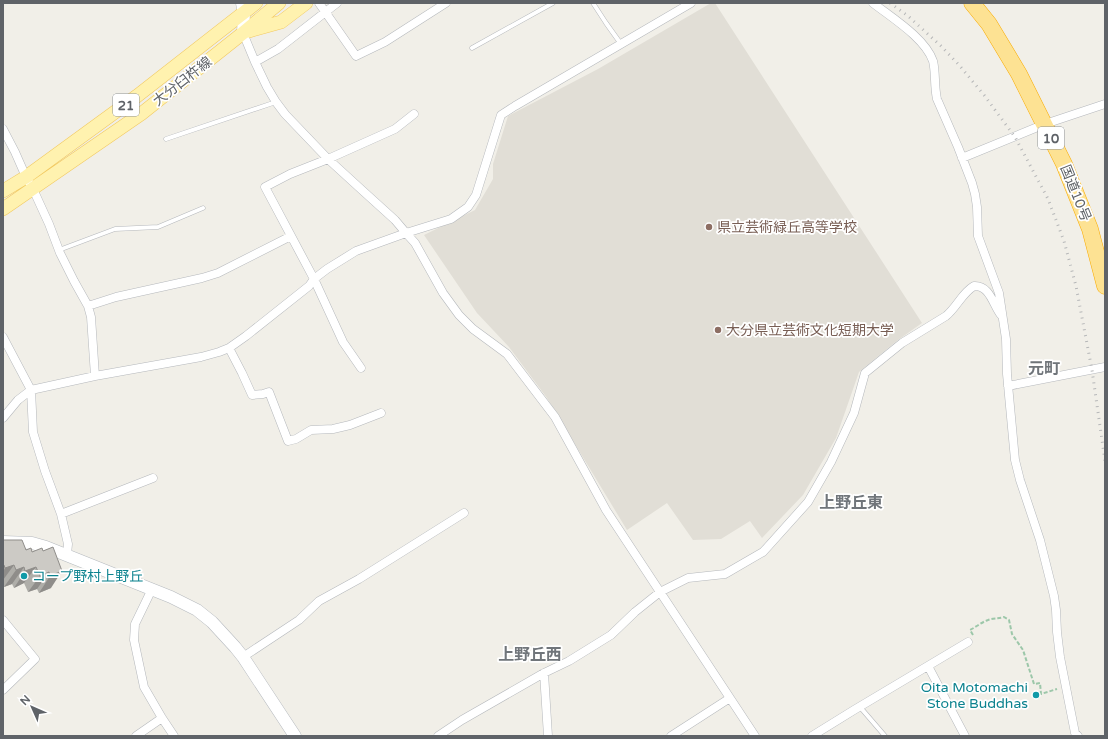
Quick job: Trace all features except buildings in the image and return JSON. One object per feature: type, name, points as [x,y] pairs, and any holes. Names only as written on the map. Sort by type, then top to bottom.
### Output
[{"type":"highway","name":"国道10号","points":[[972,3],[989,24],[1019,74],[1064,164],[1090,229],[1105,286]]},
{"type":"main road","name":"大分臼杵線","points":[[3,191],[26,177],[137,96],[245,6],[256,3]]},
{"type":"main road","name":"大分臼杵線","points":[[3,209],[141,114],[279,3]]},
{"type":"main road","points":[[243,33],[281,22],[306,3]]},
{"type":"street","points":[[318,3],[356,56],[384,42],[446,3]]},
{"type":"street","points":[[255,62],[278,49],[337,3]]},
{"type":"street","points":[[3,418],[18,400],[31,390],[96,376],[201,357],[229,348],[309,286],[314,279],[327,269],[356,252],[406,233],[451,219],[468,207],[476,195],[501,115],[692,3]]},
{"type":"street","points":[[873,3],[908,30],[928,50],[934,70],[937,99],[958,147],[975,194],[978,236],[999,293],[1003,317],[1016,466],[1035,523],[1049,573],[1056,610],[1059,651],[1075,733],[1078,736]]},
{"type":"street","points":[[245,6],[243,33],[255,62],[276,102],[285,114],[328,159],[395,220],[415,243],[443,293],[459,314],[473,329],[507,354],[555,417],[606,510],[755,736]]},
{"type":"street","points":[[962,158],[1045,124],[1105,104]]},
{"type":"street","points":[[361,368],[343,342],[314,279],[265,187],[290,174],[395,129],[414,114]]},
{"type":"street","points":[[3,129],[33,189],[74,282],[88,306],[92,317],[96,376]]},
{"type":"street","points":[[88,306],[116,297],[202,278],[218,272],[291,236]]},
{"type":"street","points":[[438,736],[462,720],[544,673],[569,661],[611,635],[635,612],[660,592],[688,578],[724,574],[763,552],[808,502],[831,462],[854,413],[865,373],[902,343],[946,316],[951,312],[969,289],[976,285],[984,289],[990,296],[1003,317]]},
{"type":"street","points":[[3,337],[31,390],[33,432],[61,514],[68,544],[66,554]]},
{"type":"street","points":[[229,348],[252,396],[269,392],[288,441],[296,440],[311,430],[333,430],[381,413]]},
{"type":"street","points":[[1008,386],[1105,367]]},
{"type":"street","points":[[61,514],[153,478]]},
{"type":"street","points":[[243,657],[299,620],[319,601],[358,579],[464,513]]},
{"type":"street","points":[[3,542],[32,543],[66,554],[182,602],[204,616],[220,629],[243,657],[295,736]]},
{"type":"street","points":[[152,589],[134,624],[134,640],[144,687],[174,736]]},
{"type":"street","points":[[3,620],[35,659],[3,690]]},
{"type":"street","points":[[812,736],[968,642]]},
{"type":"street","points":[[928,666],[965,736]]},
{"type":"street","points":[[544,673],[548,736]]},
{"type":"street","points":[[671,736],[730,698]]},
{"type":"street","points":[[136,736],[162,718]]},
{"type":"lane","points":[[472,48],[553,3]]},
{"type":"lane","points":[[593,3],[621,44]]},
{"type":"lane","points":[[166,139],[276,102]]},
{"type":"lane","points":[[59,250],[115,229],[158,227],[203,208]]},
{"type":"lane","points":[[859,707],[885,736]]},
{"type":"path","points":[[968,642],[974,635],[970,630],[988,620],[1004,617],[1009,620],[1012,634],[1023,650],[1034,684],[1040,683],[1041,694],[1066,686]]},
{"type":"shaded area","points":[[711,3],[715,3],[922,323],[898,340],[859,372],[836,438],[803,495],[762,538],[750,521],[721,539],[693,540],[667,503],[627,530],[547,398],[509,347],[477,313],[424,235],[475,210],[493,179],[493,164],[508,116],[598,69]]},
{"type":"railway","points":[[890,3],[908,16],[941,46],[984,95],[1015,137],[1048,199],[1064,241],[1076,286],[1092,370],[1105,461]]},
{"type":"place","name":"県立芸術緑丘高等学校","points":[[709,227]]},
{"type":"place","name":"大分県立芸術文化短期大学","points":[[718,330]]},
{"type":"place","name":"コープ野村上野丘","points":[[24,576]]},
{"type":"place","name":"Oita Motomachi Stone Buddhas","points":[[1036,695]]},
{"type":"district","name":"元町","points":[[1044,368]]},
{"type":"district","name":"上野丘東","points":[[851,502]]},
{"type":"district","name":"上野丘西","points":[[530,654]]}]
